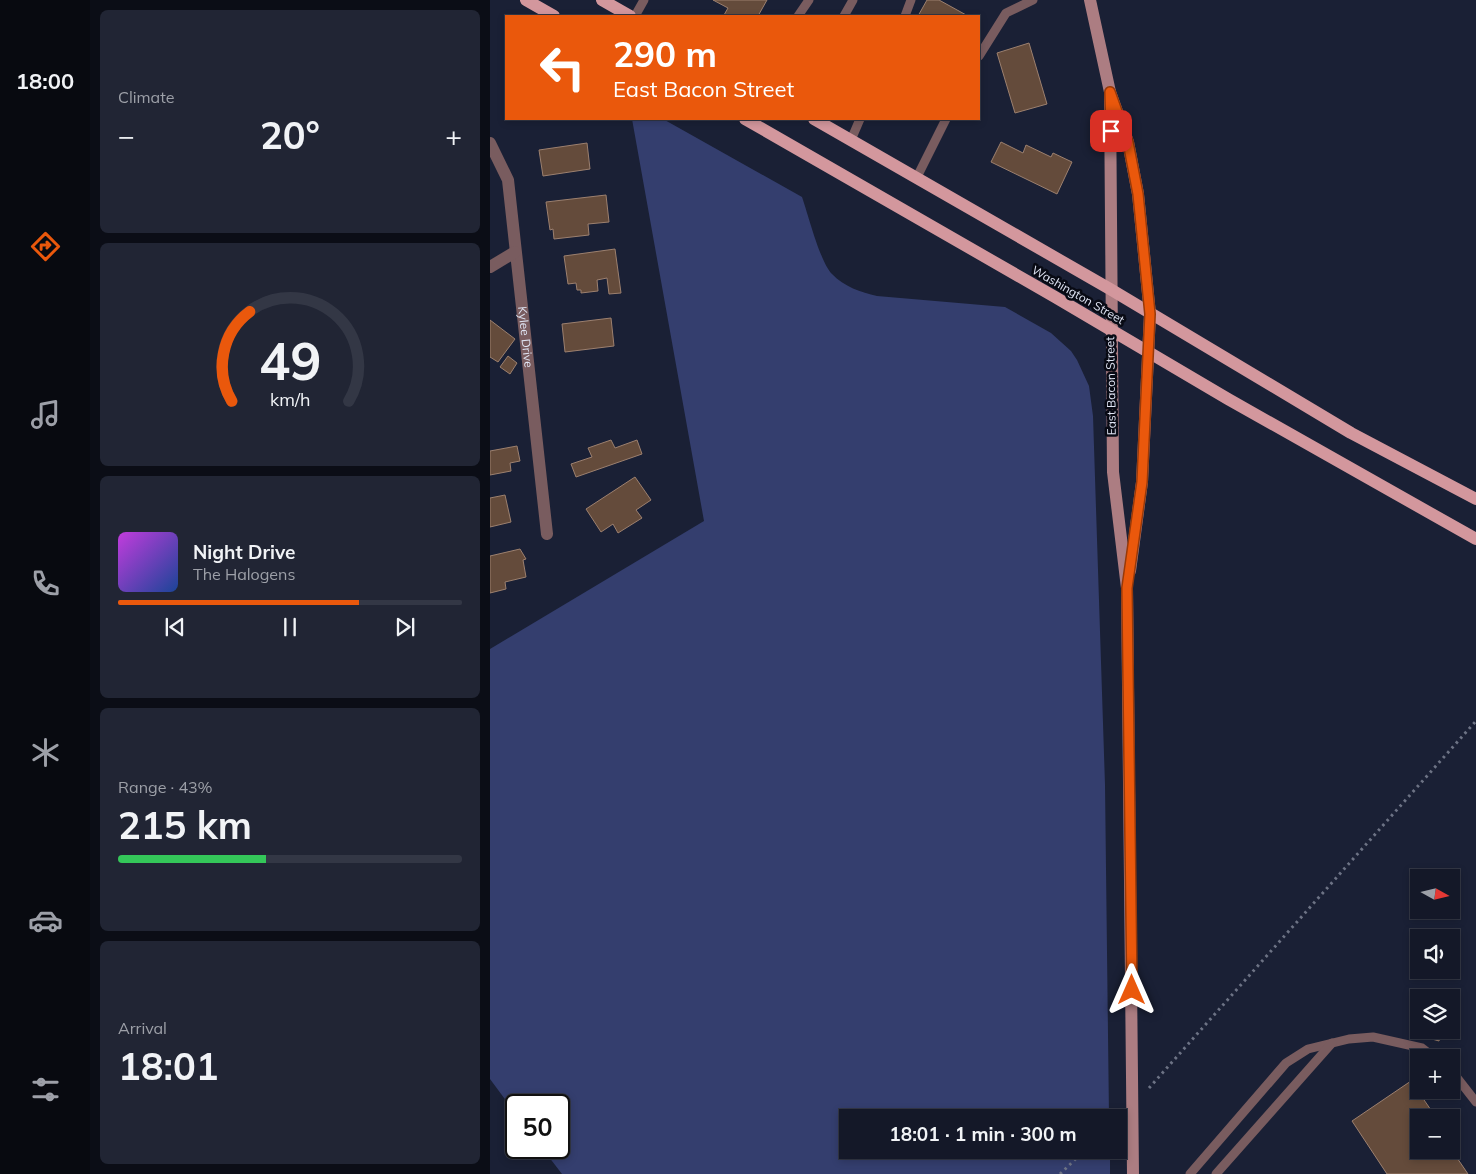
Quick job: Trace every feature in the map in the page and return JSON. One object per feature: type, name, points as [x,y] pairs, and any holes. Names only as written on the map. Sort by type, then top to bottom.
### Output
[{"type":"main road","points":[[526,0],[552,15]]},
{"type":"main road","points":[[602,0],[628,15]]},
{"type":"main road","name":"East Bacon Street","points":[[1090,0],[1110,92],[1128,142],[1138,194],[1150,314],[1142,482],[1127,588]]},
{"type":"main road","name":"East Bacon Street","points":[[1110,92],[1110,329],[1113,472],[1127,588],[1133,1174]]},
{"type":"main road","name":"Washington Street","points":[[747,120],[1476,539]]},
{"type":"main road","name":"Washington Street","points":[[816,120],[1110,289],[1351,433],[1476,499]]},
{"type":"street","name":"Kylee Drive","points":[[490,143],[508,180],[546,534]]},
{"type":"street","points":[[490,267],[515,252]]},
{"type":"lane","points":[[636,15],[644,0]]},
{"type":"lane","points":[[799,15],[809,0]]},
{"type":"lane","points":[[845,15],[853,0]]},
{"type":"lane","points":[[905,15],[911,0]]},
{"type":"lane","points":[[980,54],[1006,14],[1033,0]]},
{"type":"lane","points":[[851,140],[860,120]]},
{"type":"lane","points":[[917,177],[946,120]]},
{"type":"lane","points":[[1190,1174],[1286,1063],[1308,1049],[1332,1043],[1373,1037],[1423,1049]]},
{"type":"lane","points":[[1216,1174],[1332,1043]]},
{"type":"lane","points":[[1460,1082],[1476,1102]]},
{"type":"path","points":[[1132,1108],[1476,722]]},
{"type":"path","points":[[1060,1174],[1076,1159]]},
{"type":"shaded area","points":[[632,120],[665,120],[802,197],[823,259],[832,274],[847,286],[877,296],[1005,307],[1051,333],[1071,351],[1077,360],[1089,386],[1093,416],[1105,785],[1109,1109],[839,1109],[839,1159],[1110,1159],[1110,1174],[562,1174],[550,1159],[570,1159],[570,1094],[505,1094],[505,1099],[490,1079],[490,649],[704,521]]},
{"type":"building","points":[[713,0],[767,0],[759,15],[724,15],[728,8]]},
{"type":"building","points":[[927,0],[939,0],[966,15],[919,15]]},
{"type":"building","points":[[1029,43],[1047,104],[1015,113],[997,53]]},
{"type":"building","points":[[1001,142],[1023,153],[1026,145],[1051,157],[1053,153],[1072,162],[1057,194],[991,162]]},
{"type":"building","points":[[587,143],[590,169],[543,176],[539,150]]},
{"type":"building","points":[[606,195],[609,222],[588,224],[589,235],[554,239],[553,229],[550,230],[546,202]]},
{"type":"building","points":[[615,249],[621,293],[609,294],[607,278],[597,280],[598,291],[581,293],[581,290],[577,290],[576,283],[568,284],[564,256]]},
{"type":"building","points":[[611,318],[614,346],[565,352],[562,324]]},
{"type":"building","points":[[490,320],[515,339],[498,362],[490,357]]},
{"type":"building","points":[[508,356],[517,363],[510,374],[500,367]]},
{"type":"building","points":[[611,440],[615,448],[637,440],[642,454],[576,477],[571,464],[592,457],[588,448]]},
{"type":"building","points":[[517,446],[520,461],[510,463],[511,471],[490,475],[490,451]]},
{"type":"building","points":[[635,477],[651,500],[636,510],[642,518],[618,533],[613,524],[601,532],[586,509]]},
{"type":"building","points":[[505,495],[511,522],[490,527],[490,498]]},
{"type":"building","points":[[520,549],[526,559],[523,560],[526,577],[505,582],[506,589],[490,593],[490,556]]},
{"type":"building","points":[[1410,1082],[1410,1099],[1423,1099],[1430,1109],[1410,1109],[1410,1159],[1458,1159],[1468,1174],[1387,1174],[1352,1121]]},
{"type":"route","points":[[1111,131],[1110,92],[1128,142],[1138,194],[1150,314],[1142,482],[1127,588],[1132,990]]}]
